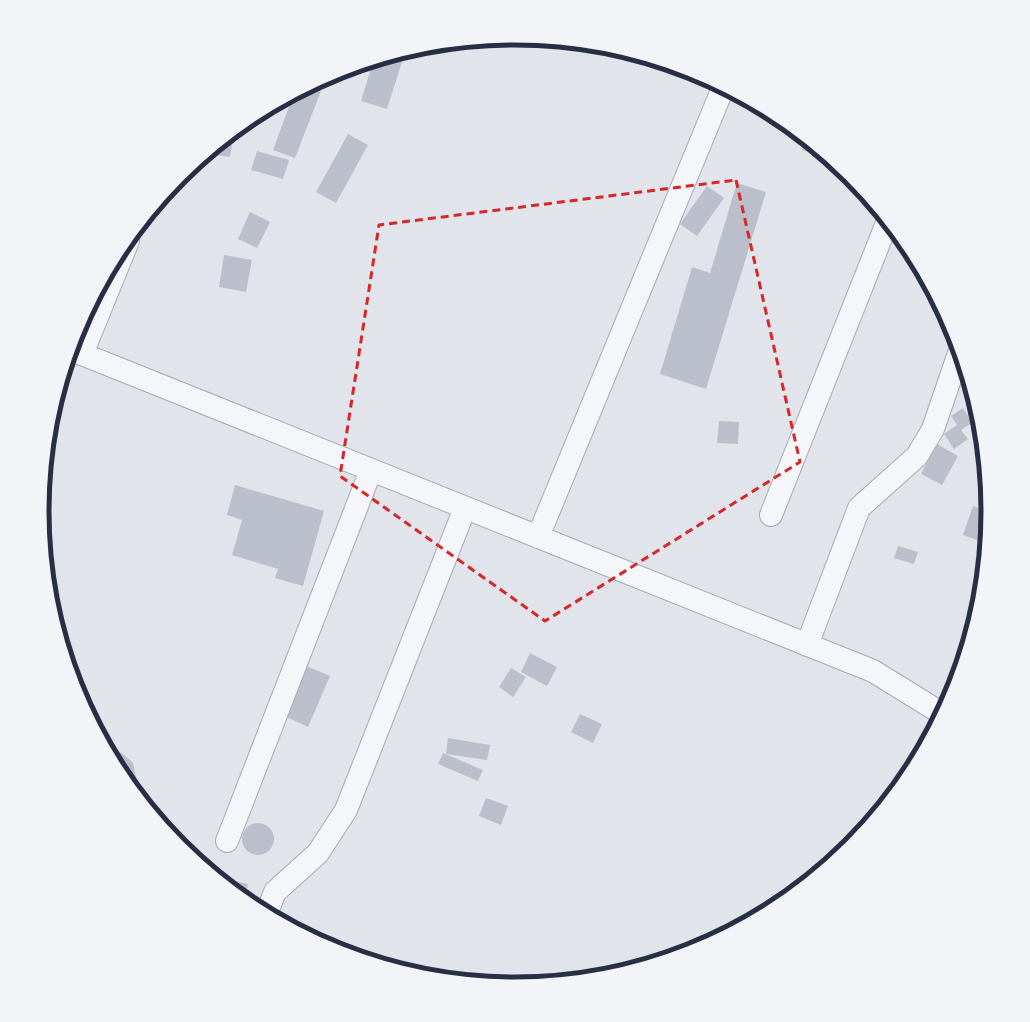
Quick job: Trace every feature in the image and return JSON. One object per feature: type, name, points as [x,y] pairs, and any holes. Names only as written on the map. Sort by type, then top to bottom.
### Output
[{"type":"lane","points":[[538,537],[721,93]]},
{"type":"lane","points":[[771,515],[886,228]]},
{"type":"lane","points":[[78,350],[111,278]]},
{"type":"lane","points":[[77,352],[873,671],[936,710]]},
{"type":"lane","points":[[806,644],[859,508],[916,456],[933,429],[956,361]]},
{"type":"lane","points":[[227,841],[370,470]]},
{"type":"lane","points":[[269,907],[275,892],[318,853],[346,810],[465,508]]},
{"type":"highlighted area","points":[[736,180],[800,462],[545,621],[340,476],[379,225]]},
{"type":"building","points":[[403,59],[387,109],[361,101],[371,68]]},
{"type":"building","points":[[323,87],[295,158],[273,150],[291,103]]},
{"type":"building","points":[[348,134],[368,145],[336,203],[316,192]]},
{"type":"building","points":[[233,140],[230,157],[215,155]]},
{"type":"building","points":[[804,145],[814,154],[802,150]]},
{"type":"building","points":[[257,151],[289,160],[283,179],[251,170]]},
{"type":"building","points":[[737,183],[766,192],[706,389],[660,374],[692,267],[710,273]]},
{"type":"building","points":[[707,186],[724,198],[697,236],[680,224]]},
{"type":"building","points":[[250,212],[270,222],[257,248],[238,239]]},
{"type":"building","points":[[224,255],[252,260],[246,292],[219,287]]},
{"type":"building","points":[[963,408],[972,423],[961,430],[968,439],[954,449],[944,434],[957,425],[951,416]]},
{"type":"building","points":[[719,421],[739,422],[738,444],[717,443]]},
{"type":"building","points":[[937,444],[958,456],[942,485],[921,474]]},
{"type":"building","points":[[235,485],[324,511],[303,586],[275,578],[278,569],[232,555],[242,520],[227,515]]},
{"type":"building","points":[[973,506],[981,509],[980,541],[963,535]]},
{"type":"building","points":[[898,546],[918,552],[914,564],[894,558]]},
{"type":"building","points":[[530,653],[557,667],[547,686],[521,672]]},
{"type":"building","points":[[304,665],[330,676],[308,727],[282,715]]},
{"type":"building","points":[[511,668],[526,677],[513,697],[499,687]]},
{"type":"building","points":[[580,714],[602,724],[593,743],[571,732]]},
{"type":"building","points":[[448,738],[490,745],[487,760],[446,754]]},
{"type":"building","points":[[116,752],[122,753],[133,763],[136,777],[135,780]]},
{"type":"building","points":[[443,753],[483,770],[478,781],[438,764]]},
{"type":"building","points":[[486,798],[508,806],[501,825],[479,816]]},
{"type":"building","points":[[255,823],[261,823],[270,827],[274,839],[270,851],[261,855],[255,855],[246,851],[242,842],[242,836],[246,827]]},
{"type":"building","points":[[230,880],[248,884],[246,891]]}]
